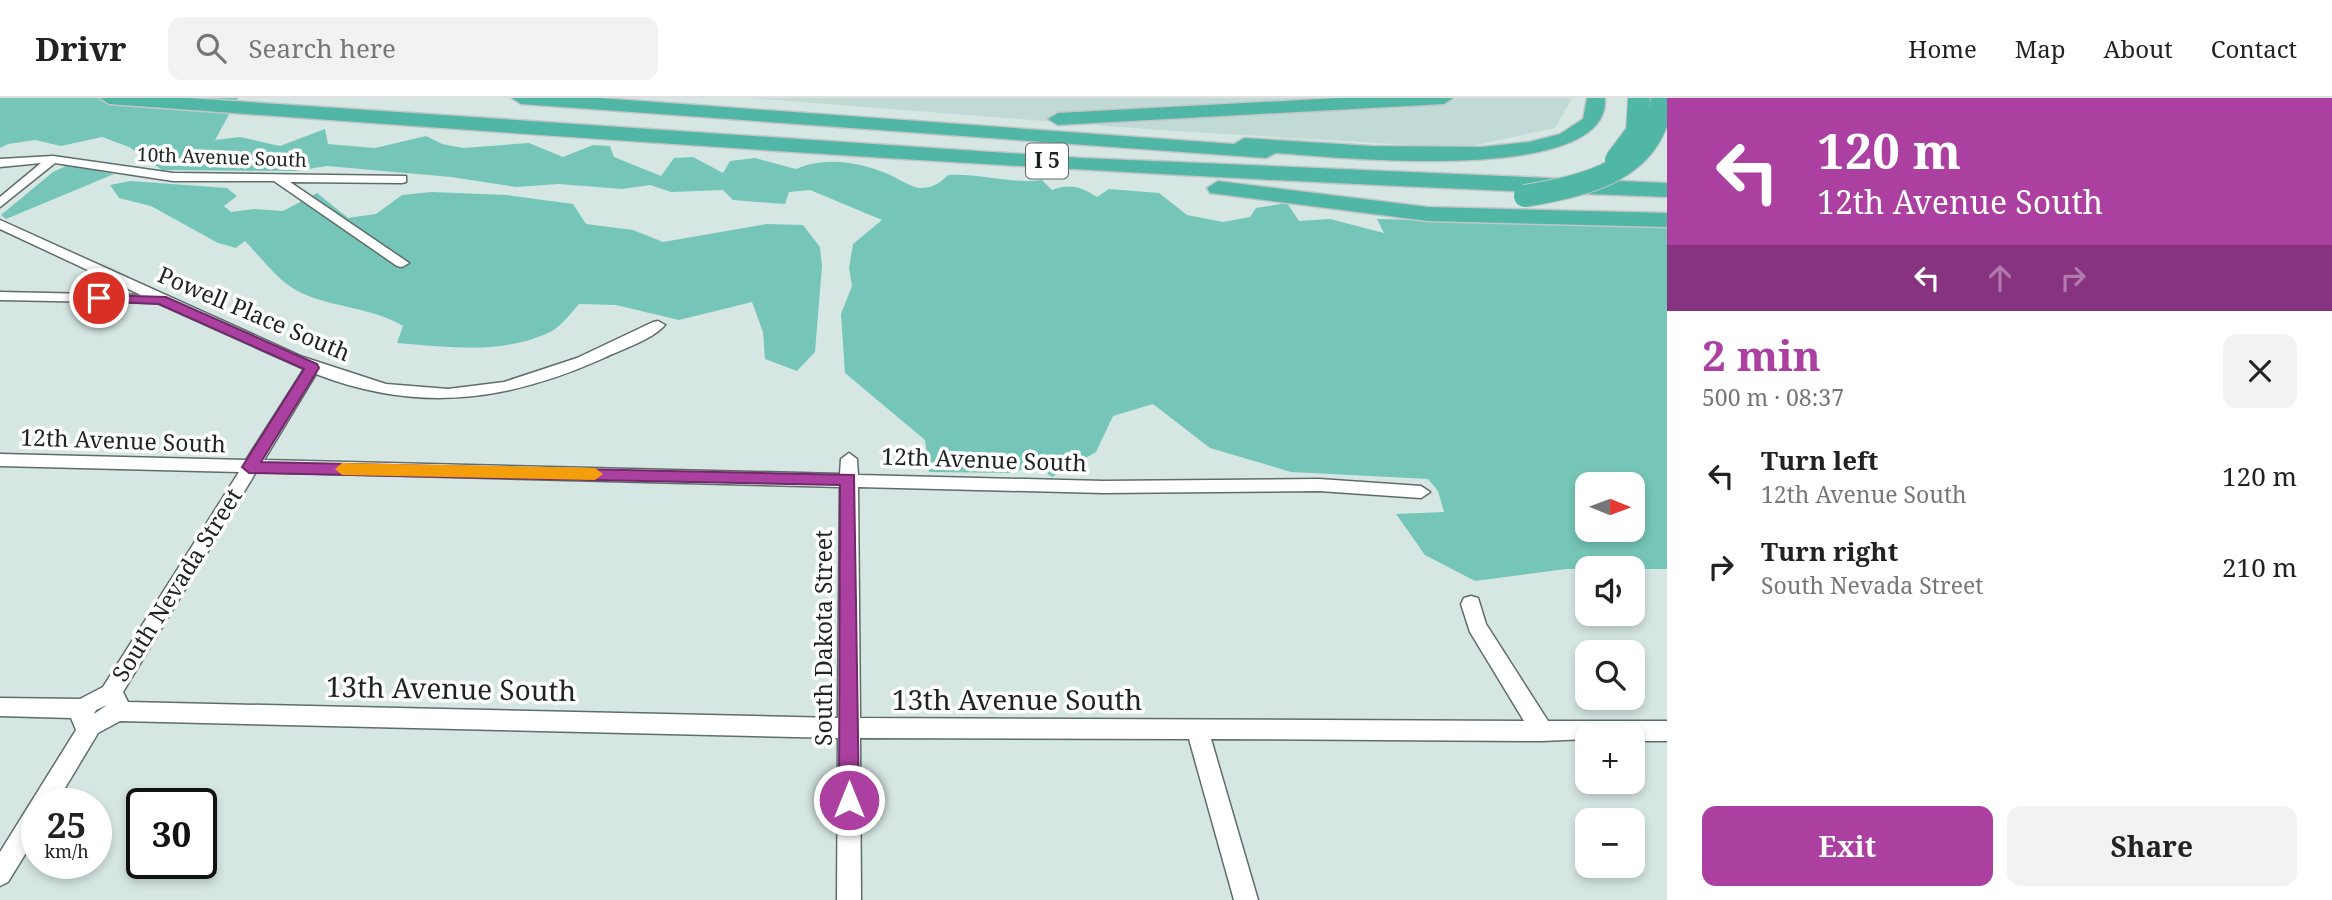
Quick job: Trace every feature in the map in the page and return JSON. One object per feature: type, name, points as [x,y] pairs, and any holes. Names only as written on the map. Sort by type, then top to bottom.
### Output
[{"type":"highway","name":"I 5","points":[[109,98],[1382,196],[1667,190]]},
{"type":"highway","name":"I 5","points":[[521,98],[1215,148],[1667,172]]},
{"type":"highway","points":[[597,104],[776,109],[987,120],[1089,118],[1444,98]]},
{"type":"highway","points":[[1371,155],[1479,153],[1544,146],[1571,137],[1591,123],[1596,113],[1596,98]]},
{"type":"highway","points":[[1525,196],[1588,176],[1621,156],[1639,128],[1639,98]]},
{"type":"highway","points":[[1648,98],[1667,109]]},
{"type":"highway","points":[[706,142],[768,152],[1216,188],[1456,202],[1525,196],[1582,185],[1616,172],[1643,155],[1662,131],[1665,99],[1656,98]]},
{"type":"highway","points":[[1382,196],[1480,217],[1667,220]]},
{"type":"street","name":"10th Avenue South","points":[[0,163],[53,159],[151,176],[402,179]]},
{"type":"street","points":[[0,203],[53,159]]},
{"type":"street","points":[[275,177],[402,263]]},
{"type":"street","name":"Powell Place South","points":[[0,224],[312,368],[374,387],[397,391],[449,394],[477,391],[566,370],[658,325]]},
{"type":"street","points":[[0,296],[161,300]]},
{"type":"street","name":"South Nevada Street","points":[[112,704],[249,467],[312,368]]},
{"type":"street","name":"12th Avenue South","points":[[0,460],[249,467],[848,469],[1103,486],[1319,485],[1421,492]]},
{"type":"street","name":"South Dakota Street","points":[[848,469],[849,900]]},
{"type":"street","points":[[1471,604],[1477,626],[1542,731]]},
{"type":"street","points":[[0,707],[87,717],[101,723],[112,704]]},
{"type":"street","name":"13th Avenue South","points":[[112,704],[849,729],[1667,731]]},
{"type":"street","points":[[51,788],[87,717]]},
{"type":"street","points":[[1198,731],[1246,900]]},
{"type":"street","points":[[0,874],[21,839]]},
{"type":"shaded area","points":[[750,98],[1572,98],[1555,128],[1461,148],[1158,130]]},
{"type":"green space","points":[[0,98],[238,98],[215,140],[240,137],[280,146],[325,129],[328,144],[375,148],[426,136],[442,144],[463,148],[529,143],[563,157],[593,145],[610,146],[614,157],[661,176],[674,158],[693,157],[723,173],[730,161],[755,158],[796,169],[819,163],[842,162],[877,170],[919,188],[935,185],[948,175],[960,175],[1017,181],[1042,180],[1052,190],[1076,187],[1097,197],[1109,189],[1159,193],[1187,215],[1223,222],[1250,217],[1256,208],[1287,203],[1299,221],[1330,219],[1384,233],[1377,219],[1667,225],[1667,569],[1645,569],[1645,556],[1575,556],[1575,569],[1475,581],[1425,555],[1396,514],[1444,512],[1438,491],[1428,479],[1291,472],[1210,448],[1153,404],[1113,416],[1096,452],[1052,477],[1036,465],[1010,473],[929,472],[925,440],[845,373],[841,314],[852,286],[849,268],[853,244],[882,220],[810,190],[789,192],[785,204],[733,200],[723,190],[671,192],[650,185],[622,189],[559,184],[516,187],[451,177],[327,166],[295,171],[162,170],[129,147],[102,137],[61,146],[35,140],[8,144],[0,148]]},
{"type":"green space","points":[[68,165],[114,174],[6,219],[1,215],[53,172]]},
{"type":"green space","points":[[130,181],[227,188],[237,196],[224,206],[231,212],[254,209],[283,211],[317,193],[348,218],[376,214],[402,195],[431,192],[507,195],[573,204],[586,224],[633,230],[663,242],[767,224],[803,225],[820,247],[822,266],[815,352],[797,371],[765,359],[763,332],[752,302],[679,320],[616,305],[579,304],[552,331],[515,344],[476,347],[397,343],[403,326],[376,314],[303,294],[279,277],[245,241],[236,248],[218,243],[151,206],[119,198],[110,185]]},
{"type":"slow traffic","points":[[342,469],[595,474]]},
{"type":"route","points":[[99,298],[161,300],[312,368],[249,467],[848,479],[849,800]]}]
